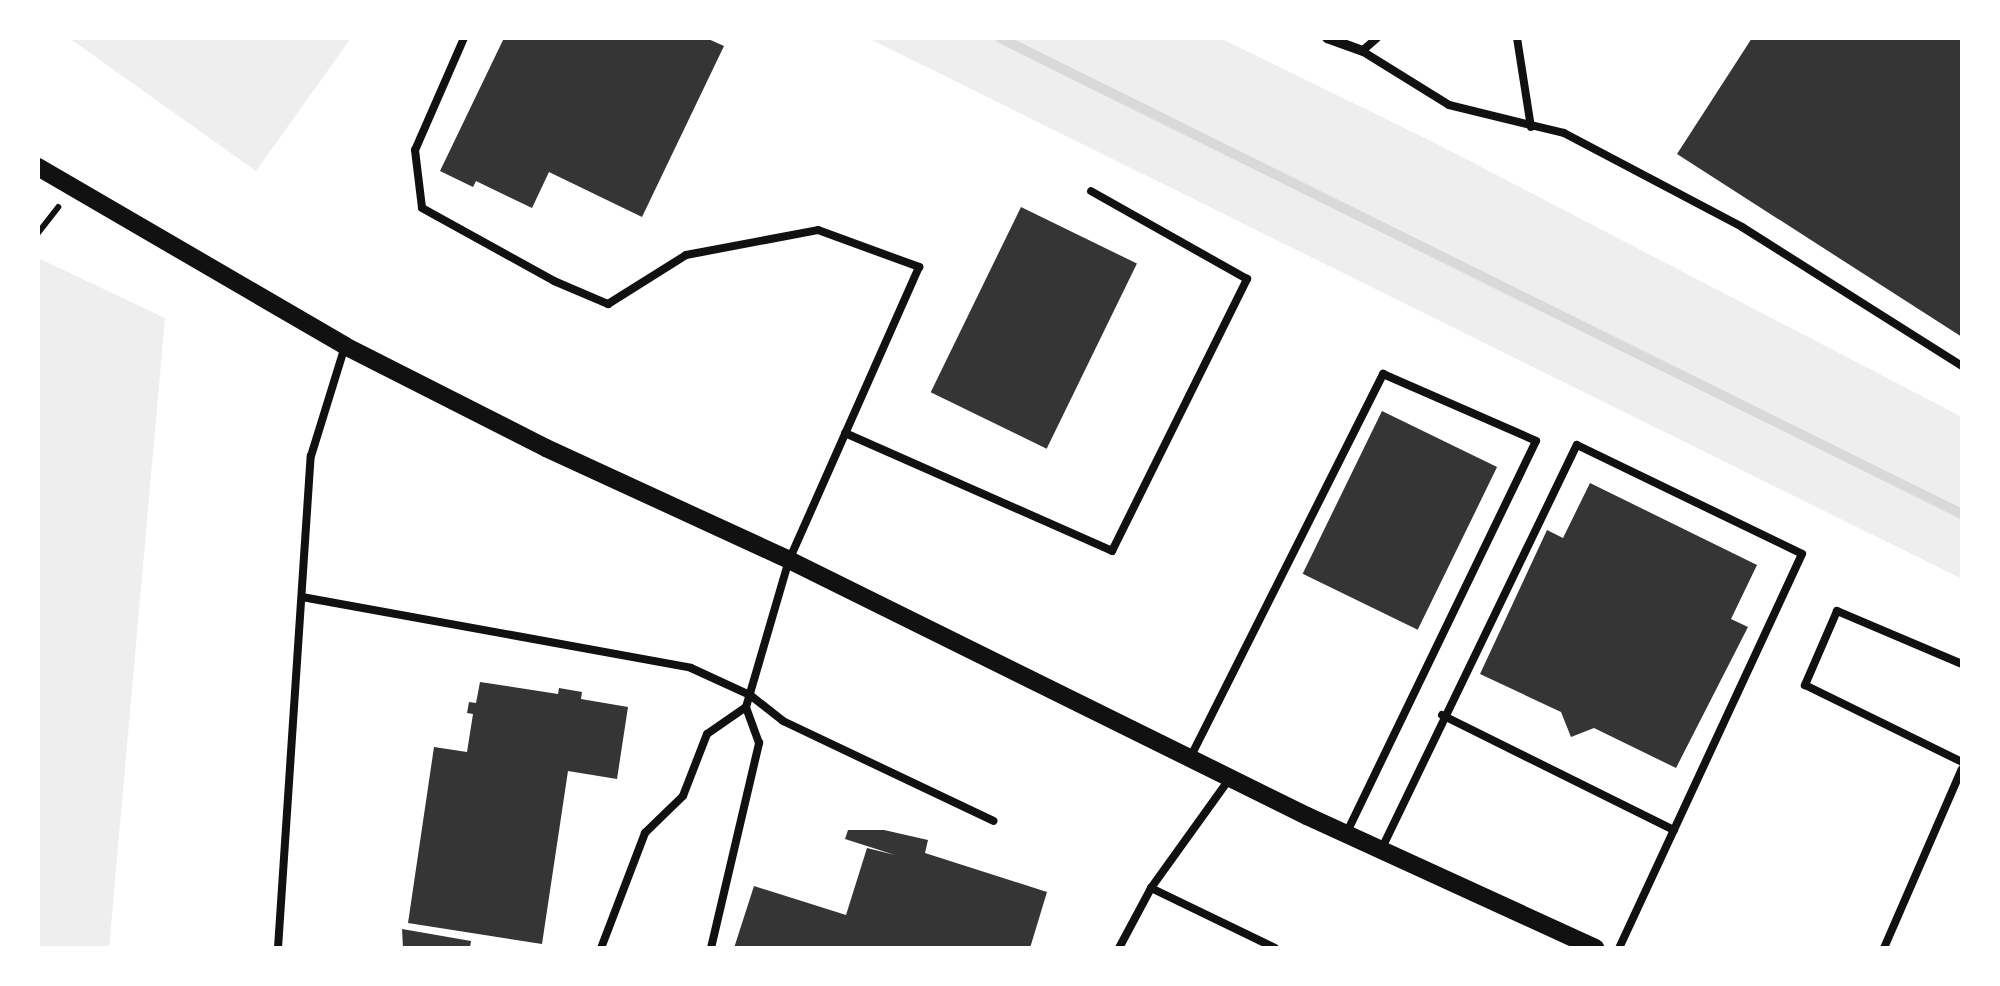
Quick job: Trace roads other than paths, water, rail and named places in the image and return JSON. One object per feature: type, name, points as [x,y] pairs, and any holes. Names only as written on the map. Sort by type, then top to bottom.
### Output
[{"type":"street","points":[[1326,38],[1362,51]]},
{"type":"street","points":[[38,167],[345,346],[546,448],[789,560],[1189,760],[1595,948]]},
{"type":"lane","points":[[464,38],[414,150],[422,208],[554,281],[608,304],[686,255],[818,230],[920,266],[789,560],[746,707],[708,734],[683,796],[645,833],[602,948]]},
{"type":"lane","points":[[1376,38],[1362,51],[1449,105],[1564,132],[1742,228],[1962,366]]},
{"type":"lane","points":[[1516,38],[1531,126]]},
{"type":"lane","points":[[846,433],[1112,551],[1248,279],[1091,191]]},
{"type":"lane","points":[[278,948],[311,456],[345,346]]},
{"type":"lane","points":[[1189,760],[1383,374],[1536,441],[1346,834]]},
{"type":"lane","points":[[1380,850],[1442,715],[1577,445],[1802,554],[1619,948]]},
{"type":"lane","points":[[302,597],[691,668],[750,695],[784,721],[994,821]]},
{"type":"lane","points":[[1884,948],[1962,765],[1805,685],[1837,611],[1962,664]]},
{"type":"lane","points":[[711,948],[759,742],[746,707]]},
{"type":"lane","points":[[1442,715],[1674,830]]},
{"type":"lane","points":[[1118,948],[1151,888],[1230,778]]},
{"type":"lane","points":[[1151,888],[1275,948]]},
{"type":"waterway","points":[[1000,38],[1962,514]]}]
